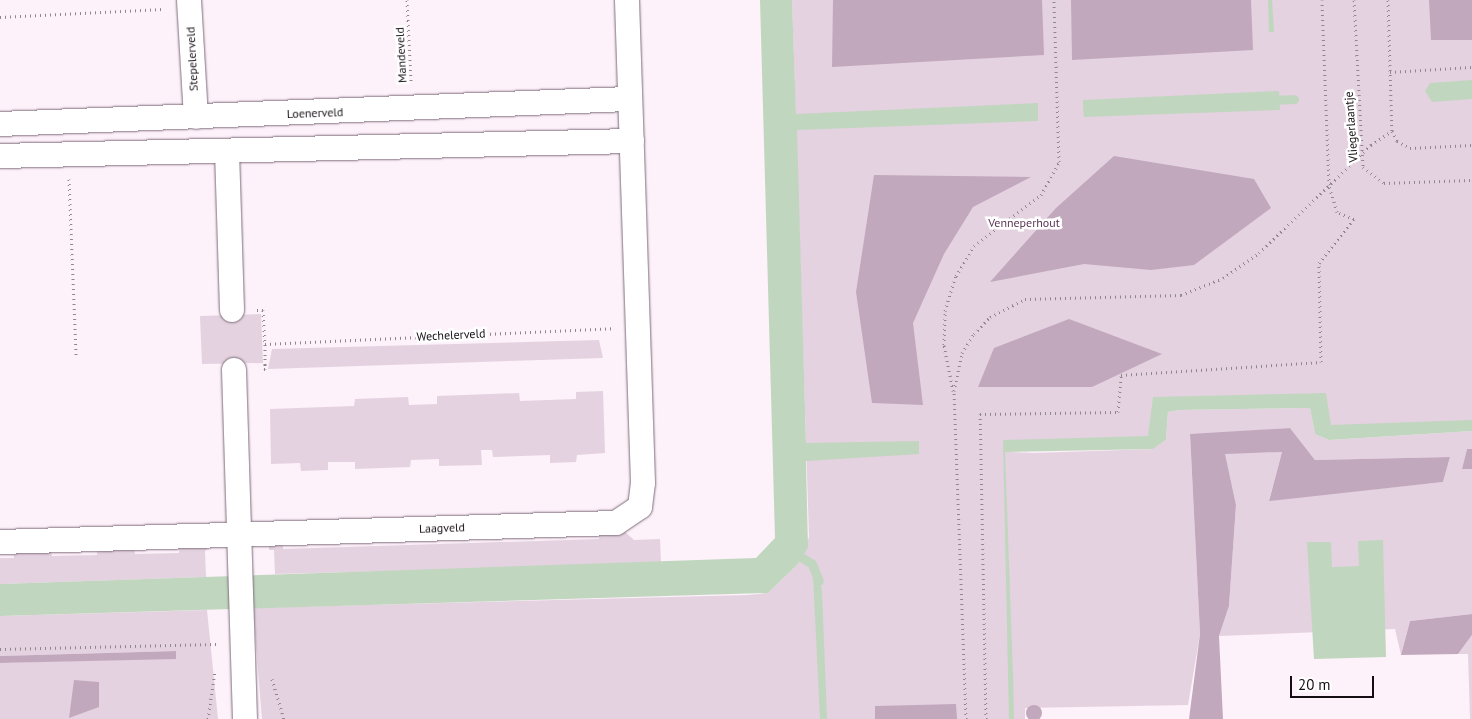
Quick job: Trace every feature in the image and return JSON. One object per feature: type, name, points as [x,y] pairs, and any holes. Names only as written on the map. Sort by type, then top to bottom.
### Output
[{"type":"street","points":[[627,0],[636,327]]},
{"type":"street","name":"Stepelerveld","points":[[189,5],[196,118]]},
{"type":"street","name":"Loenerveld","points":[[0,124],[412,110],[630,99]]},
{"type":"street","points":[[0,156],[632,141]]},
{"type":"street","points":[[227,150],[232,310]]},
{"type":"street","name":"Laagveld","points":[[0,542],[241,544],[616,523],[640,507],[644,483],[636,327]]},
{"type":"street","points":[[234,370],[241,544],[245,719]]},
{"type":"path","name":"Mandeveld","points":[[406,0],[412,110]]},
{"type":"path","points":[[966,719],[954,391],[944,346],[944,311],[956,276],[974,246],[1042,195],[1059,162],[1054,0]]},
{"type":"path","points":[[986,719],[980,414],[1118,412],[1121,375],[1321,362],[1319,263],[1354,219],[1337,212],[1329,185],[1322,0]]},
{"type":"path","name":"Vliegerlaantje","points":[[1354,0],[1360,157],[1367,172],[1384,183],[1472,180]]},
{"type":"path","points":[[1388,0],[1392,131],[1400,144],[1410,148],[1472,146]]},
{"type":"path","points":[[0,17],[189,5]]},
{"type":"path","points":[[1390,72],[1472,67]]},
{"type":"path","points":[[954,391],[962,353],[990,317],[1024,299],[1181,295],[1223,278],[1259,252],[1329,185],[1392,131]]},
{"type":"path","points":[[68,154],[76,355]]},
{"type":"path","points":[[232,310],[263,310],[265,344],[265,369],[234,370]]},
{"type":"path","name":"Wechelerveld","points":[[265,344],[636,327]]},
{"type":"path","points":[[217,637],[217,652]]},
{"type":"path","points":[[0,649],[218,644]]},
{"type":"path","points":[[208,719],[217,660]]},
{"type":"path","points":[[270,673],[284,719]]},
{"type":"green space","name":"Venneperhout","points":[[792,0],[1472,0],[1472,426],[1320,434],[1317,400],[1163,405],[1163,438],[1010,448],[1011,452],[1034,453],[1153,449],[1166,440],[1168,412],[1180,410],[1310,408],[1315,434],[1329,440],[1472,431],[1472,449],[1467,449],[1462,469],[1472,469],[1472,614],[1410,621],[1401,655],[1395,629],[1219,636],[1229,606],[1236,505],[1224,453],[1282,452],[1269,500],[1443,482],[1450,457],[1315,460],[1290,428],[1190,435],[1200,634],[1188,705],[1025,708],[1025,719],[262,719],[253,608],[748,595],[768,593],[799,563],[809,537]]},
{"type":"green space","points":[[261,314],[263,363],[202,364],[200,316]]},
{"type":"green space","points":[[599,340],[603,358],[268,369],[272,349]]},
{"type":"green space","points":[[603,391],[605,453],[577,455],[576,462],[550,463],[550,455],[493,457],[492,450],[481,450],[482,465],[439,466],[439,459],[411,460],[410,467],[355,469],[355,462],[328,462],[328,470],[301,471],[300,463],[271,464],[270,409],[354,406],[355,399],[408,397],[409,405],[437,404],[437,396],[519,393],[520,401],[576,399],[576,392]]},
{"type":"green space","points":[[624,531],[634,540],[660,539],[661,564],[275,574],[274,550],[269,550],[269,544],[283,542],[283,549],[599,539],[600,532]]},
{"type":"green space","points":[[179,545],[210,546],[205,551],[206,577],[0,584],[0,558],[14,558],[14,551],[51,549],[52,556],[97,555],[97,548],[134,547],[135,554],[179,553]]},
{"type":"green space","points":[[207,610],[218,719],[0,719],[0,663],[176,658],[176,651],[0,656],[0,616]]},
{"type":"green space","points":[[1472,635],[1472,719],[1470,719],[1468,654],[1458,654]]},
{"type":"shaded area","points":[[760,0],[792,0],[796,114],[1038,103],[1038,121],[797,130],[806,443],[919,441],[919,454],[806,461],[808,547],[799,563],[768,593],[0,616],[0,584],[756,558],[775,538]]},
{"type":"shaded area","points":[[833,0],[1042,0],[1044,55],[832,67]]},
{"type":"shaded area","points":[[1071,0],[1251,0],[1253,50],[1072,60]]},
{"type":"shaded area","points":[[1268,0],[1272,0],[1274,32],[1269,32]]},
{"type":"shaded area","points":[[1429,0],[1472,0],[1472,40],[1431,40]]},
{"type":"shaded area","points":[[1472,80],[1472,99],[1432,102],[1425,91],[1430,83]]},
{"type":"shaded area","points":[[1279,91],[1280,110],[1084,117],[1083,109],[1083,100]]},
{"type":"shaded area","points":[[1114,156],[1254,179],[1271,208],[1194,265],[1151,270],[1084,264],[990,282],[1056,208]]},
{"type":"shaded area","points":[[874,175],[1031,177],[973,207],[944,254],[913,323],[923,405],[872,403],[856,292]]},
{"type":"shaded area","points":[[1069,319],[1162,354],[1092,387],[978,387],[994,348]]},
{"type":"shaded area","points":[[1326,393],[1331,425],[1472,420],[1472,431],[1329,440],[1315,434],[1310,408],[1180,410],[1168,412],[1166,440],[1153,449],[1005,452],[1014,719],[1009,719],[1003,440],[1148,436],[1153,397]]},
{"type":"shaded area","points":[[1290,428],[1315,460],[1450,457],[1443,482],[1269,501],[1282,452],[1225,454],[1236,505],[1229,606],[1219,636],[1223,719],[1189,719],[1200,634],[1190,434]]},
{"type":"shaded area","points":[[1467,449],[1472,449],[1472,469],[1462,469]]},
{"type":"shaded area","points":[[1383,540],[1386,657],[1314,659],[1307,542],[1331,542],[1332,567],[1359,566],[1358,541]]},
{"type":"shaded area","points":[[818,569],[822,592],[827,719],[820,719],[813,575]]},
{"type":"shaded area","points":[[1472,614],[1472,635],[1458,654],[1401,655],[1410,621]]},
{"type":"shaded area","points":[[176,651],[176,659],[0,663],[0,656]]},
{"type":"shaded area","points":[[74,680],[99,682],[99,707],[69,718]]},
{"type":"shaded area","points":[[956,704],[957,719],[875,719],[875,706]]},
{"type":"shaded area","points":[[1031,705],[1037,705],[1042,710],[1040,719],[1031,721],[1026,716],[1026,710]]},
{"type":"waterway","points":[[1269,100],[1294,99]]},
{"type":"waterway","points":[[793,552],[812,564],[819,581]]}]
